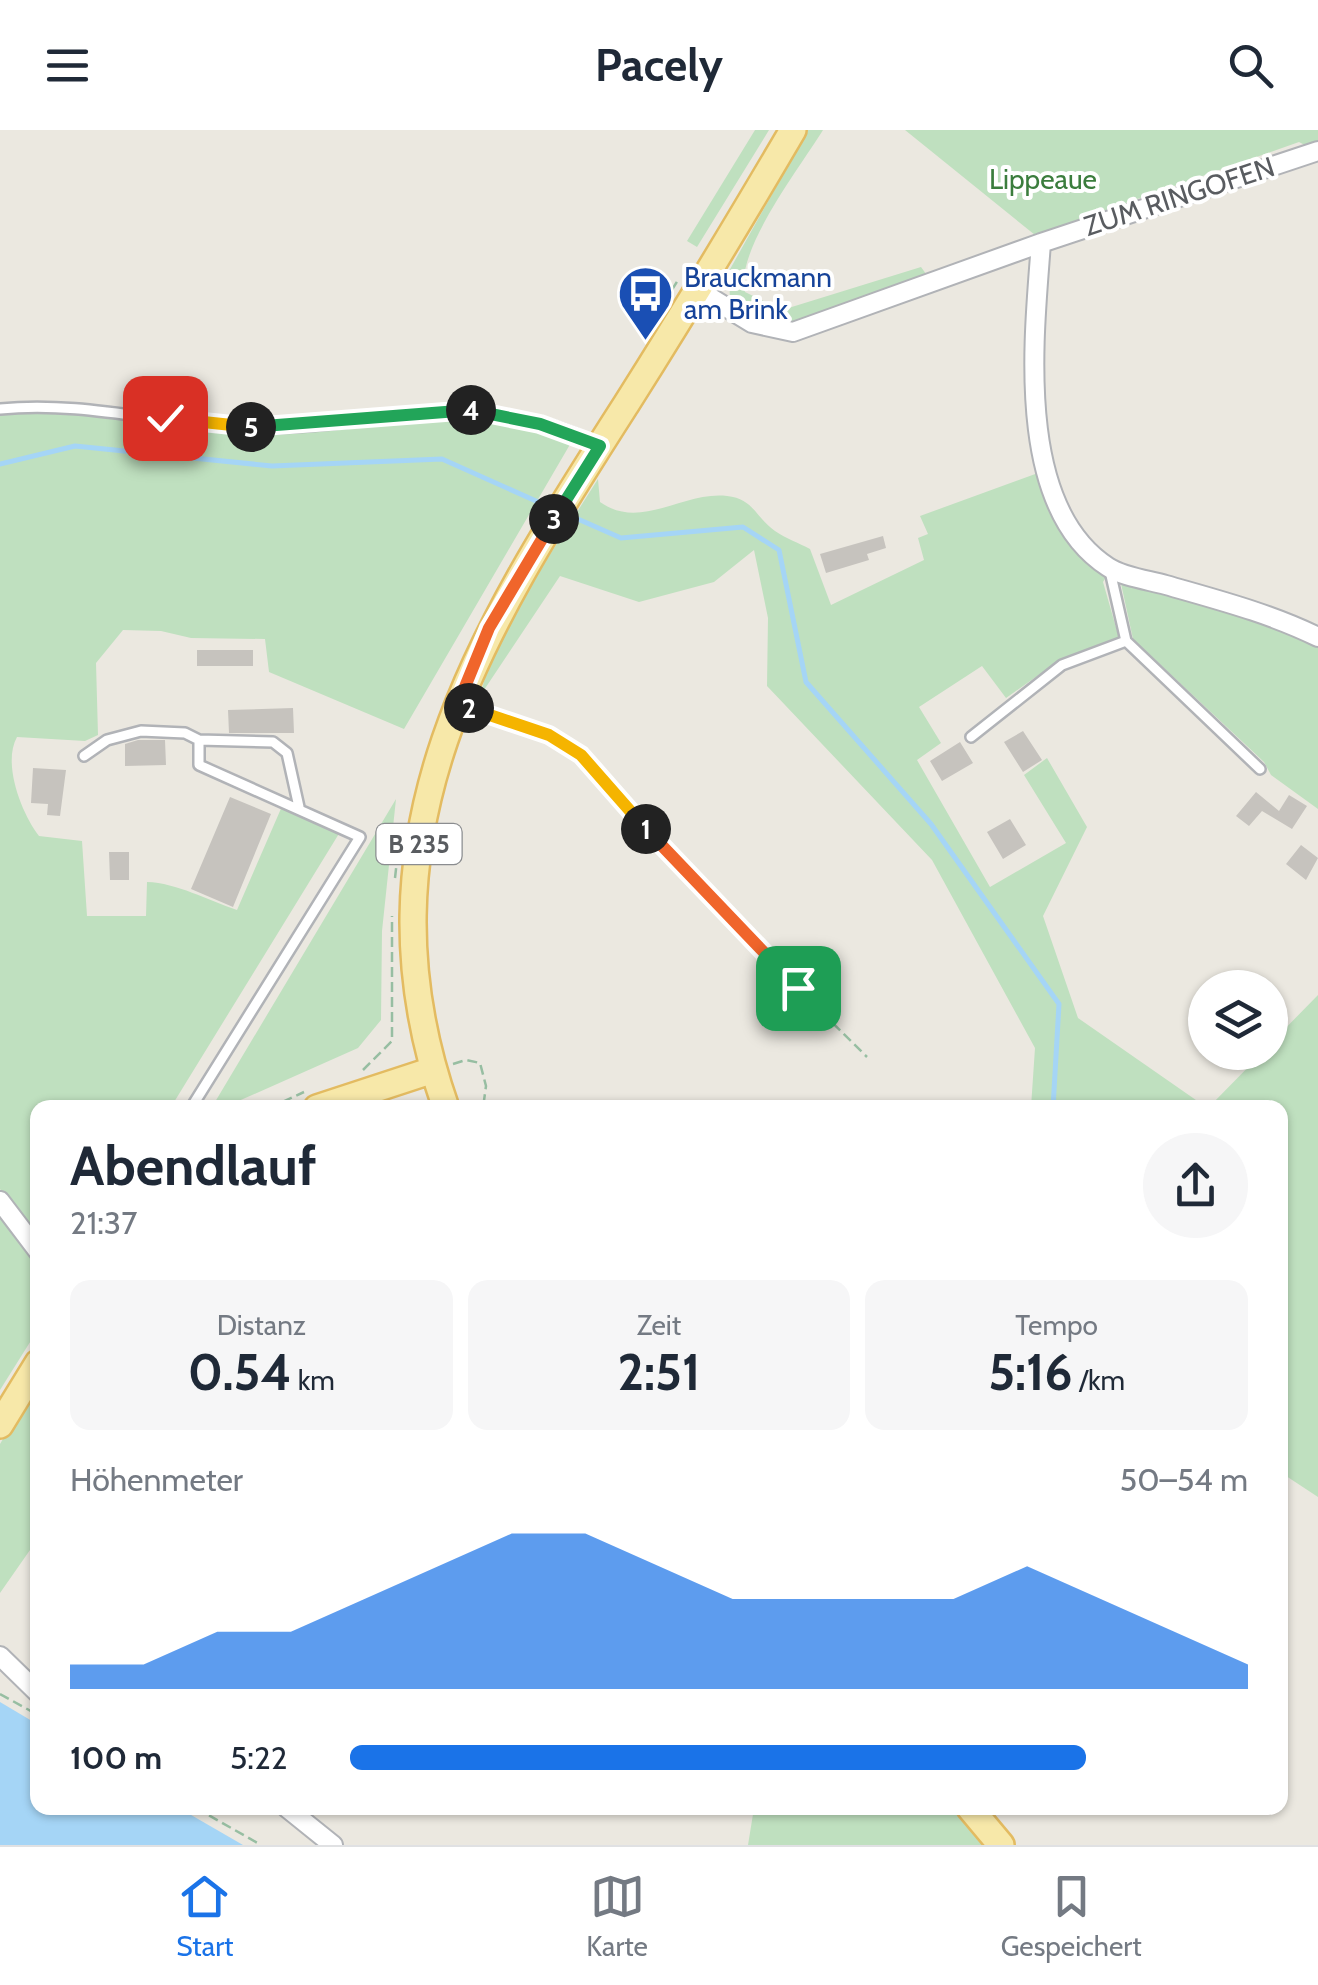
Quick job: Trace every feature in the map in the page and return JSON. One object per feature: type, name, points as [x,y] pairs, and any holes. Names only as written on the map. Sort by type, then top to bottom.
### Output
[{"type":"main road","name":"B 235","points":[[433,1070],[414,977],[415,888],[433,769],[507,596],[793,130]]},
{"type":"main road","points":[[341,1100],[433,1070],[443,1100]]},
{"type":"main road","points":[[0,1425],[30,1376]]},
{"type":"main road","points":[[976,1815],[1001,1845]]},
{"type":"street","name":"ZUM RINGOFEN","points":[[698,290],[752,323],[792,332],[1041,242],[1318,152]]},
{"type":"street","points":[[1041,242],[1034,397],[1044,462],[1063,515],[1087,548],[1110,568],[1278,617],[1318,636]]},
{"type":"street","points":[[0,1201],[30,1237]]},
{"type":"street","points":[[0,1656],[30,1685]]},
{"type":"street","points":[[296,1815],[333,1845]]},
{"type":"lane","points":[[0,409],[44,404],[259,428],[480,410],[540,424],[600,446]]},
{"type":"lane","points":[[1110,568],[1126,641],[1260,769]]},
{"type":"lane","points":[[971,737],[1062,666],[1126,641]]},
{"type":"lane","points":[[84,756],[124,734],[185,734],[199,740],[283,746],[299,807]]},
{"type":"lane","points":[[196,1100],[360,837],[199,765],[199,740]]},
{"type":"path","points":[[458,704],[549,735],[581,755],[729,920],[868,1057]]},
{"type":"path","points":[[433,1070],[466,1060],[480,1064],[486,1086],[483,1100]]},
{"type":"path","points":[[0,1694],[30,1711]]},
{"type":"path","points":[[208,1815],[261,1845]]},
{"type":"green space","points":[[755,130],[769,130],[697,247],[687,241]]},
{"type":"green space","points":[[808,130],[823,130],[759,233],[744,275],[745,292],[782,310],[921,267],[929,278],[794,326],[758,318],[730,302],[729,271]]},
{"type":"green space","name":"Lippeaue","points":[[905,130],[1318,130],[1318,152],[1299,142],[1035,235]]},
{"type":"green space","points":[[44,411],[252,430],[445,416],[490,420],[572,441],[404,729],[269,672],[265,639],[191,638],[161,631],[123,630],[96,663],[98,735],[85,741],[17,737],[13,774],[33,827],[39,836],[82,841],[87,916],[146,916],[147,882],[181,889],[237,910],[283,804],[340,832],[175,1100],[30,1100],[30,1232],[0,1189],[0,415]]},
{"type":"green space","points":[[1038,473],[1065,529],[1106,577],[1103,582],[1119,638],[1057,662],[1006,698],[982,666],[919,707],[941,743],[917,760],[990,887],[1066,843],[1024,775],[1047,758],[1087,827],[1043,916],[1078,1018],[1196,1100],[1031,1100],[1035,1048],[932,860],[767,686],[768,618],[754,550],[714,582],[639,602],[560,576],[480,696],[495,641],[598,479],[600,502],[631,513],[711,496],[743,501],[768,526],[810,549],[831,605],[924,560],[918,538],[928,534],[920,516]]},
{"type":"green space","points":[[1120,579],[1277,624],[1318,644],[1318,809],[1271,775],[1264,762],[1133,639]]},
{"type":"green space","points":[[396,799],[382,931],[381,1020],[358,1048],[241,1100],[216,1100]]},
{"type":"green space","points":[[1318,995],[1318,1497],[1288,1477],[1288,1100],[1216,1100],[1245,1070],[1288,1070],[1288,1026]]},
{"type":"green space","points":[[0,1213],[30,1255],[30,1342],[0,1390]]},
{"type":"green space","points":[[30,1394],[30,1550],[0,1593],[0,1444]]},
{"type":"green space","points":[[753,1815],[959,1815],[984,1845],[748,1845]]},
{"type":"water","points":[[0,1702],[30,1720],[30,1815],[191,1815],[243,1845],[0,1845]]},
{"type":"building","points":[[883,536],[886,548],[867,554],[869,560],[826,573],[820,554]]},
{"type":"building","points":[[197,650],[253,650],[253,666],[197,666]]},
{"type":"building","points":[[293,708],[294,733],[229,733],[228,710]]},
{"type":"building","points":[[1023,731],[1042,760],[1023,772],[1004,742]]},
{"type":"building","points":[[165,740],[166,765],[125,766],[125,744]]},
{"type":"building","points":[[960,742],[973,763],[942,781],[930,761]]},
{"type":"building","points":[[33,768],[66,770],[60,816],[47,815],[48,804],[31,803]]},
{"type":"building","points":[[1256,792],[1279,811],[1289,795],[1307,806],[1292,829],[1262,811],[1249,826],[1236,816]]},
{"type":"building","points":[[230,797],[271,814],[233,907],[191,889]]},
{"type":"building","points":[[1010,819],[1026,845],[1003,859],[987,832]]},
{"type":"building","points":[[1301,845],[1318,858],[1306,880],[1286,864]]},
{"type":"building","points":[[109,852],[129,852],[129,880],[110,880]]},
{"type":"waterway","points":[[0,464],[75,446],[272,466],[442,459],[545,505]]},
{"type":"waterway","points":[[571,516],[621,538],[743,527],[779,550],[806,682],[931,824],[1059,1004],[1053,1100]]},
{"type":"place","name":"Brauckmann am Brink","points":[[645,342]]},
{"type":"route","points":[[165,418],[259,428],[480,410],[540,424],[600,446],[489,628],[458,704],[549,735],[581,755],[729,920],[798,988]]}]
